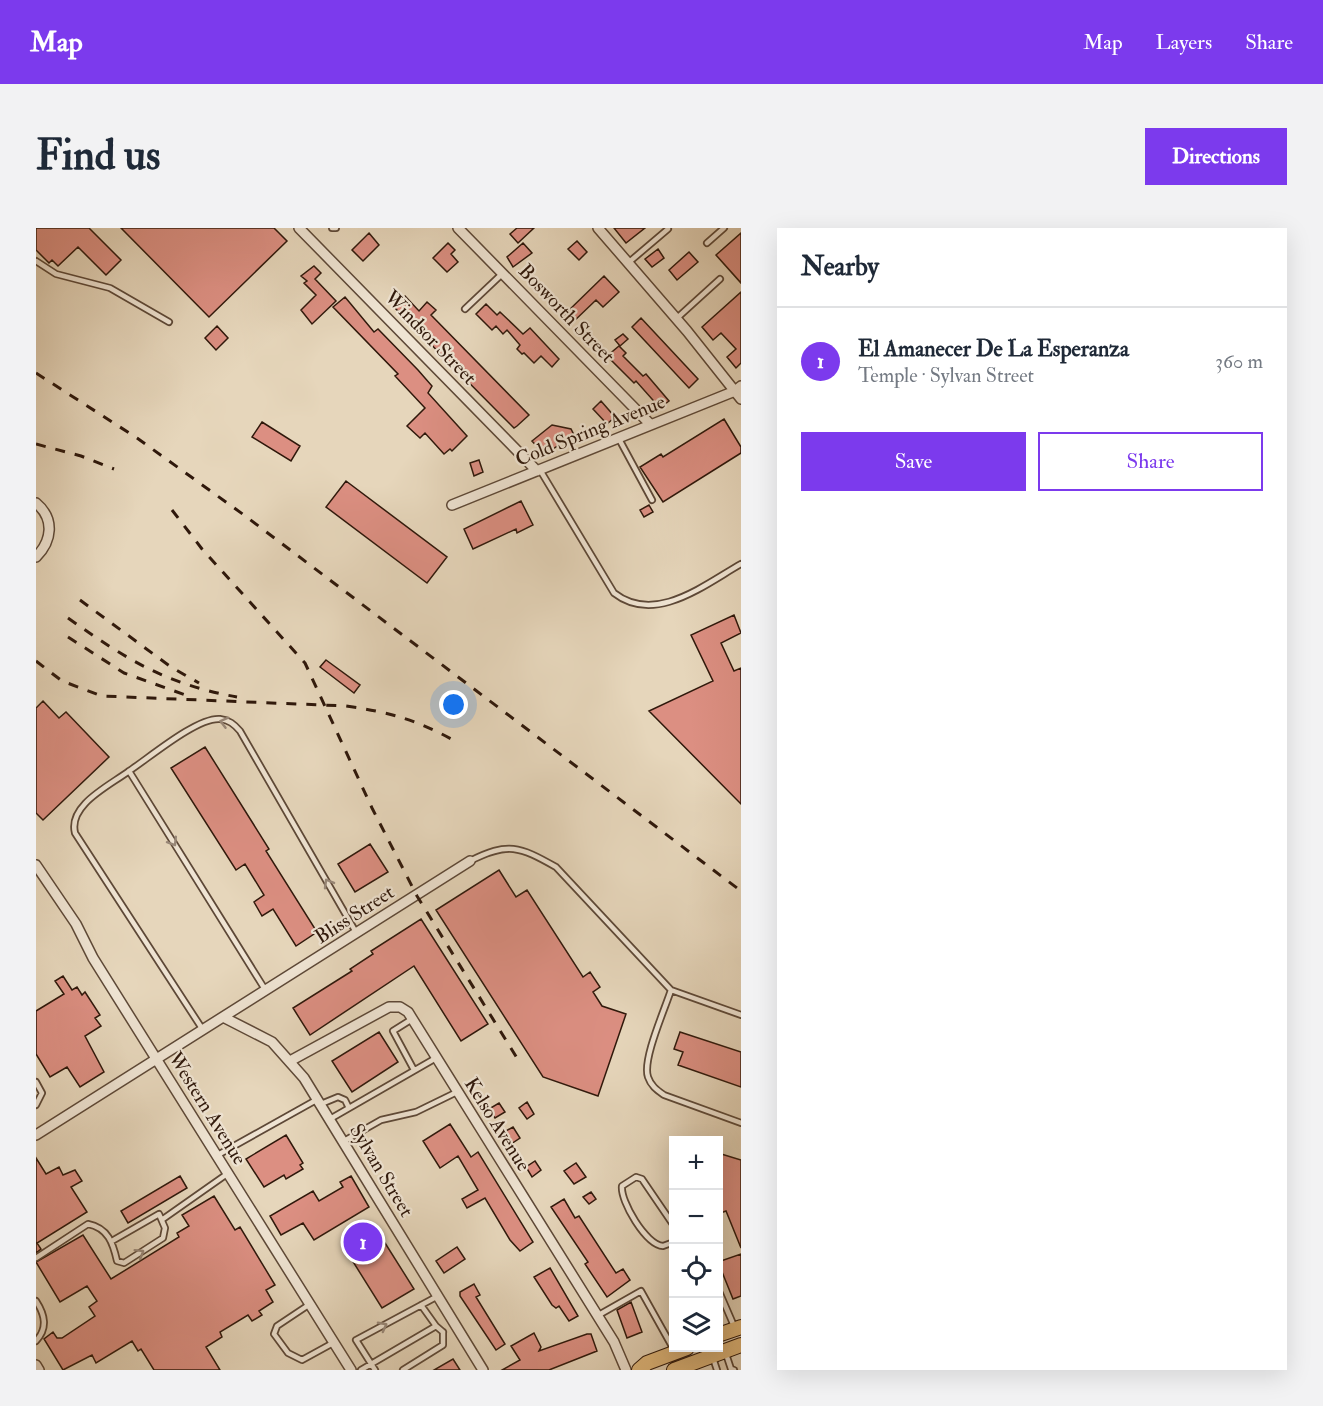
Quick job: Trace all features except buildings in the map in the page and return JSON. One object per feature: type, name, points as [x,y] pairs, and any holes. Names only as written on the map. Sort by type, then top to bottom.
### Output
[{"type":"main road","points":[[723,1333],[738,1328]]},
{"type":"main road","points":[[674,1370],[741,1345]]},
{"type":"main road","points":[[639,1370],[647,1363],[676,1352]]},
{"type":"street","name":"Windsor Street","points":[[299,228],[539,470]]},
{"type":"street","name":"Bosworth Street","points":[[459,228],[650,424]]},
{"type":"street","points":[[598,228],[739,392]]},
{"type":"street","name":"Cold Spring Avenue","points":[[452,504],[650,424],[739,392]]},
{"type":"street","points":[[36,503],[45,514],[50,529],[47,543],[36,557]]},
{"type":"street","name":"Bliss Street","points":[[36,1134],[266,992],[470,861]]},
{"type":"street","name":"Western Avenue","points":[[36,865],[76,924],[93,958],[351,1370]]},
{"type":"street","points":[[290,1061],[389,1007],[400,1007],[412,1019]]},
{"type":"street","name":"Sylvan Street","points":[[223,1017],[265,1037],[290,1061],[320,1102],[483,1370]]},
{"type":"street","name":"Kelso Avenue","points":[[412,1019],[597,1316],[623,1359],[626,1370]]},
{"type":"street","points":[[36,1365],[39,1370]]},
{"type":"lane","points":[[707,243],[724,228]]},
{"type":"lane","points":[[628,263],[668,229]]},
{"type":"lane","points":[[36,261],[56,274],[110,288],[168,322]]},
{"type":"lane","points":[[465,309],[503,273]]},
{"type":"lane","points":[[676,319],[720,279]]},
{"type":"lane","points":[[617,437],[652,500]]},
{"type":"lane","points":[[539,470],[614,593],[626,602],[640,606],[668,603],[684,597],[741,564]]},
{"type":"lane","points":[[203,1030],[75,833],[73,824],[79,808],[129,771],[203,722],[222,719],[233,723],[357,934]]},
{"type":"lane","points":[[129,771],[266,992]]},
{"type":"lane","name":"Bliss Street","points":[[470,861],[495,849],[515,848],[536,855],[556,867],[671,990],[741,1015]]},
{"type":"lane","points":[[671,990],[648,1061],[647,1075],[653,1088],[664,1095],[741,1123]]},
{"type":"lane","points":[[412,1019],[395,1027],[393,1031],[414,1070]]},
{"type":"lane","points":[[330,1119],[436,1058]]},
{"type":"lane","points":[[36,1082],[42,1093],[36,1105]]},
{"type":"lane","points":[[344,1141],[381,1120],[416,1112],[457,1092]]},
{"type":"lane","points":[[216,1156],[320,1102],[338,1097],[345,1100],[349,1108]]},
{"type":"lane","points":[[163,1219],[228,1174]]},
{"type":"lane","points":[[669,1219],[642,1179],[636,1178],[622,1186],[621,1198],[651,1242],[663,1246],[669,1244]]},
{"type":"lane","points":[[36,1258],[88,1224],[99,1226],[112,1241],[117,1261],[124,1263],[163,1238],[165,1228],[163,1219],[159,1214],[112,1241]]},
{"type":"lane","points":[[597,1316],[641,1291],[669,1332]]},
{"type":"lane","points":[[375,1370],[356,1340],[438,1296]]},
{"type":"lane","points":[[723,1298],[738,1328]]},
{"type":"lane","points":[[36,1301],[45,1321],[44,1331],[36,1341]]},
{"type":"lane","points":[[310,1304],[277,1326],[274,1334],[288,1353],[295,1359],[302,1360],[334,1342]]},
{"type":"lane","points":[[421,1305],[443,1332]]},
{"type":"lane","points":[[443,1332],[456,1325]]},
{"type":"lane","points":[[361,1370],[436,1326]]},
{"type":"lane","points":[[403,1370],[442,1345],[443,1332]]},
{"type":"lane","points":[[717,1370],[718,1353]]},
{"type":"lane","points":[[718,1353],[734,1370]]},
{"type":"railway","points":[[36,373],[137,438],[244,515],[741,891]]},
{"type":"railway","points":[[36,444],[81,456],[114,469]]},
{"type":"railway","points":[[172,510],[202,549],[305,663],[372,808],[417,896],[517,1058]]},
{"type":"railway","points":[[80,600],[171,667],[199,683]]},
{"type":"railway","points":[[68,618],[147,668],[188,685],[237,697]]},
{"type":"railway","points":[[68,637],[124,673],[191,697]]},
{"type":"railway","points":[[36,661],[62,681],[102,696],[346,706],[402,718],[455,741]]},
{"type":"place","name":"El Amanecer De La Esperanza","points":[[363,1242]]}]
